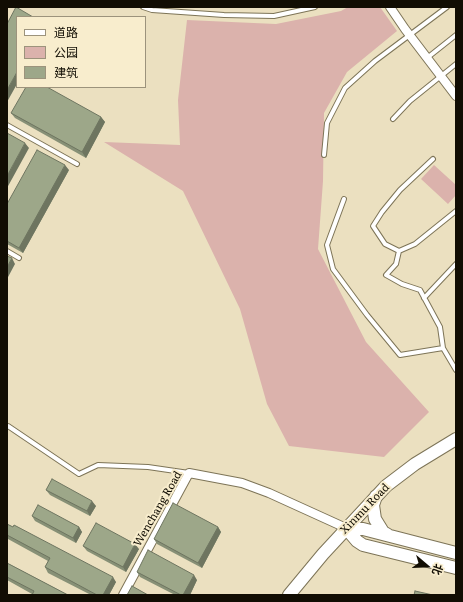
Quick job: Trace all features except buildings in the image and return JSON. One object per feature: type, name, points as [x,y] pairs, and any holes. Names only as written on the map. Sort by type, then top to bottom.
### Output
[{"type":"street","points":[[390,7],[410,36],[456,96]]},
{"type":"street","name":"Xinmu Road","points":[[289,595],[346,528],[376,496],[405,470],[456,439]]},
{"type":"street","name":"Wenchang Road","points":[[123,595],[189,473],[242,483],[262,490],[346,528]]},
{"type":"street","points":[[376,496],[373,505],[375,519],[383,532],[389,536]]},
{"type":"street","points":[[346,528],[363,529],[456,553]]},
{"type":"street","points":[[346,528],[357,541],[363,545],[456,568]]},
{"type":"lane","points":[[143,7],[152,10],[192,13],[274,16],[314,7]]},
{"type":"lane","points":[[324,155],[327,123],[345,88],[375,61],[447,7]]},
{"type":"lane","points":[[427,58],[456,35]]},
{"type":"lane","points":[[393,119],[410,100],[456,64]]},
{"type":"lane","points":[[7,125],[77,164]]},
{"type":"lane","points":[[399,251],[385,244],[373,226],[382,212],[400,190],[433,158]]},
{"type":"lane","points":[[344,199],[327,244],[333,269],[367,315],[400,354],[443,348]]},
{"type":"lane","points":[[399,251],[415,244],[456,211]]},
{"type":"lane","points":[[7,251],[19,258]]},
{"type":"lane","points":[[399,251],[396,264],[386,275],[402,284],[420,290],[440,327],[443,348],[456,370]]},
{"type":"lane","points":[[424,298],[456,264]]},
{"type":"lane","points":[[7,427],[8,426],[79,474],[98,465],[148,467],[189,473]]},
{"type":"green space","points":[[348,7],[380,7],[397,31],[347,72],[324,113],[323,181],[318,249],[366,342],[429,412],[384,457],[289,446],[267,404],[240,309],[183,191],[104,142],[180,145],[178,100],[187,20],[276,24],[341,11]]},
{"type":"green space","points":[[434,165],[456,185],[456,195],[448,204],[421,179]]}]
